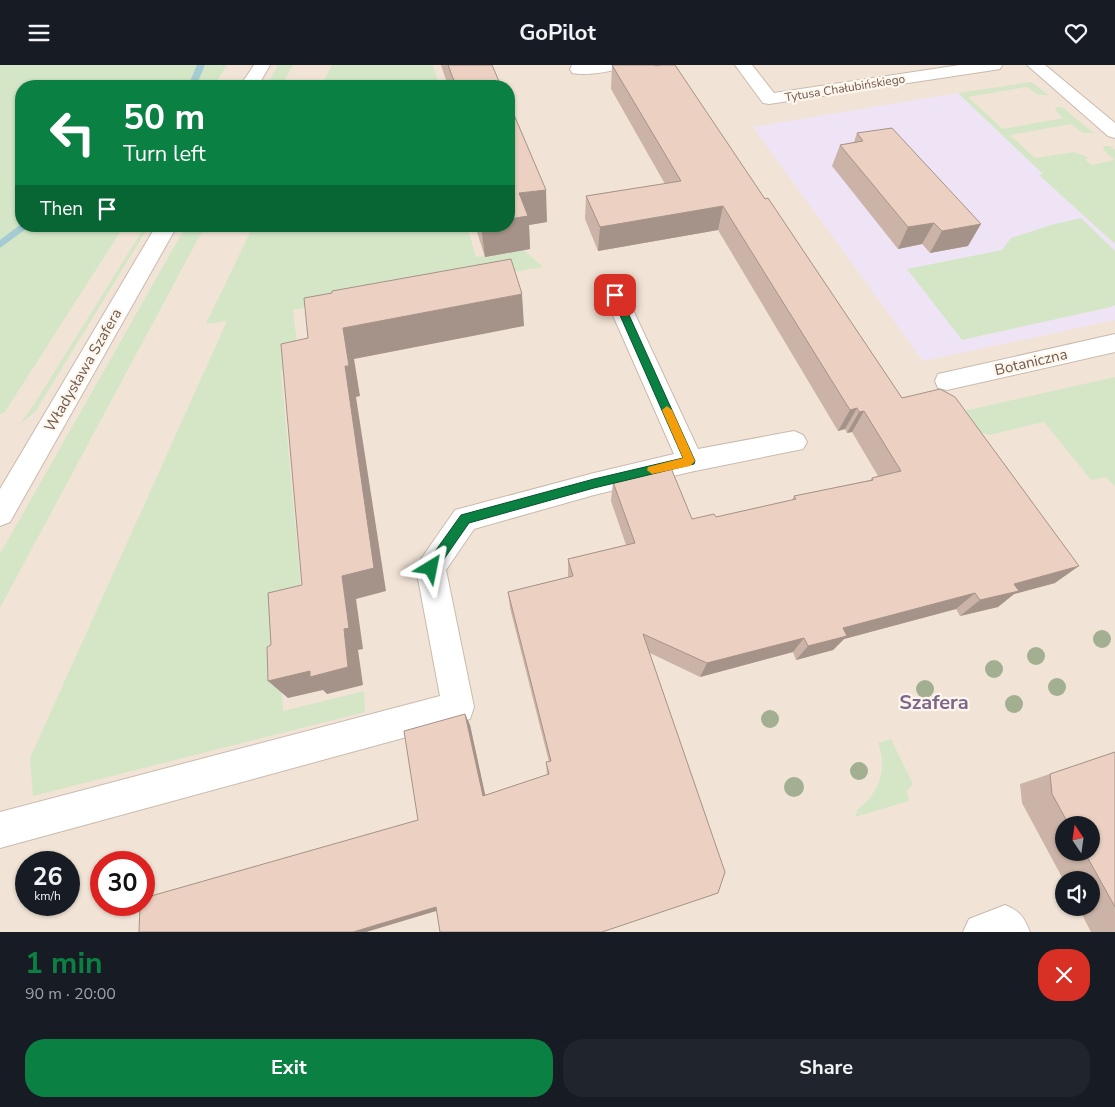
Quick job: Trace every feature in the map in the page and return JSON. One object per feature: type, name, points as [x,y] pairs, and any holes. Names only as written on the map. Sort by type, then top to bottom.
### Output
[{"type":"street","points":[[253,80],[262,65]]},
{"type":"street","points":[[578,69],[614,65]]},
{"type":"street","name":"Tytusa Chałubińskiego","points":[[743,65],[769,99],[994,65]]},
{"type":"street","points":[[1035,65],[1115,132]]},
{"type":"street","name":"Władysława Szafera","points":[[0,514],[164,232]]},
{"type":"street","points":[[615,295],[690,461]]},
{"type":"street","name":"Botaniczna","points":[[947,381],[1115,343]]},
{"type":"street","points":[[0,830],[458,707],[431,568],[465,519],[594,484],[690,461],[794,442]]},
{"type":"street","points":[[982,932],[1005,924],[1011,932]]},
{"type":"shaded area","points":[[0,65],[1115,65],[1115,932],[0,932]]},
{"type":"shaded area","points":[[958,93],[1044,174],[1040,175],[1115,244],[1115,320],[923,361],[753,127]]},
{"type":"green space","points":[[0,65],[227,65],[218,80],[15,80],[15,232],[120,232],[5,412],[0,415]]},
{"type":"green space","points":[[278,65],[293,65],[284,80],[270,80]]},
{"type":"green space","points":[[332,65],[433,65],[438,80],[324,80]]},
{"type":"green space","points":[[1031,82],[1049,95],[1038,95],[1027,87],[968,97],[1003,129],[1063,118],[1055,110],[1056,107],[1062,107],[1094,133],[1083,133],[1071,124],[1010,135],[1035,158],[1075,152],[1090,158],[1085,159],[1091,165],[1114,160],[1103,149],[1104,146],[1110,146],[1115,150],[1115,244],[1039,175],[1043,174],[958,93]]},
{"type":"green space","points":[[1081,218],[1115,251],[1115,305],[1111,307],[962,340],[907,269],[1002,250],[1011,238],[1051,225]]},
{"type":"green space","points":[[141,232],[145,232],[35,412],[20,424]]},
{"type":"green space","points":[[183,232],[202,232],[0,608],[0,554]]},
{"type":"green space","points":[[250,232],[469,232],[476,257],[523,249],[543,267],[293,310],[300,367],[281,371],[303,609],[277,615],[283,711],[364,691],[365,712],[33,796],[30,758],[227,321],[206,324]]},
{"type":"green space","points":[[1115,377],[1115,487],[1106,477],[1091,480],[1044,422],[989,435],[964,426],[955,413]]},
{"type":"green space","points":[[891,739],[913,784],[907,791],[909,801],[855,817],[857,810],[865,804],[876,789],[882,771],[881,753],[878,743]]},
{"type":"building","points":[[448,65],[492,65],[498,80],[454,80]]},
{"type":"building","points":[[612,65],[675,65],[765,199],[768,198],[902,398],[940,389],[955,397],[1079,566],[1014,584],[1019,591],[980,600],[975,593],[843,628],[847,636],[808,646],[804,638],[707,663],[643,634],[725,872],[718,893],[602,932],[440,932],[436,907],[353,932],[139,932],[140,916],[155,916],[155,895],[418,820],[404,731],[465,714],[483,796],[549,774],[546,762],[551,761],[508,592],[573,576],[568,559],[635,543],[613,482],[671,468],[692,519],[714,514],[716,517],[796,499],[794,496],[873,480],[872,478],[901,471],[864,411],[859,412],[857,408],[850,410],[723,206],[600,227],[586,196],[681,181]]},
{"type":"building","points":[[515,117],[546,190],[519,193],[528,216],[515,218]]},
{"type":"building","points":[[892,128],[981,224],[942,231],[934,223],[908,227],[840,145],[863,141],[857,133]]},
{"type":"building","points":[[511,259],[522,294],[343,328],[349,366],[345,366],[374,568],[342,576],[349,628],[344,629],[348,667],[310,677],[310,671],[268,681],[267,647],[271,645],[268,593],[302,585],[281,344],[308,338],[304,298],[332,293],[332,291]]},
{"type":"building","points":[[1115,752],[1115,907],[1100,880],[1100,871],[1095,871],[1089,861],[1100,861],[1100,816],[1064,816],[1052,794],[1050,774]]},
{"type":"waterway","points":[[195,80],[201,65]]},
{"type":"waterway","points":[[0,245],[17,232]]},
{"type":"slow traffic","points":[[652,470],[690,461],[667,410]]},
{"type":"district","name":"Szafera","points":[[934,702]]},
{"type":"route","points":[[431,568],[465,519],[594,484],[690,461],[615,295]]}]
